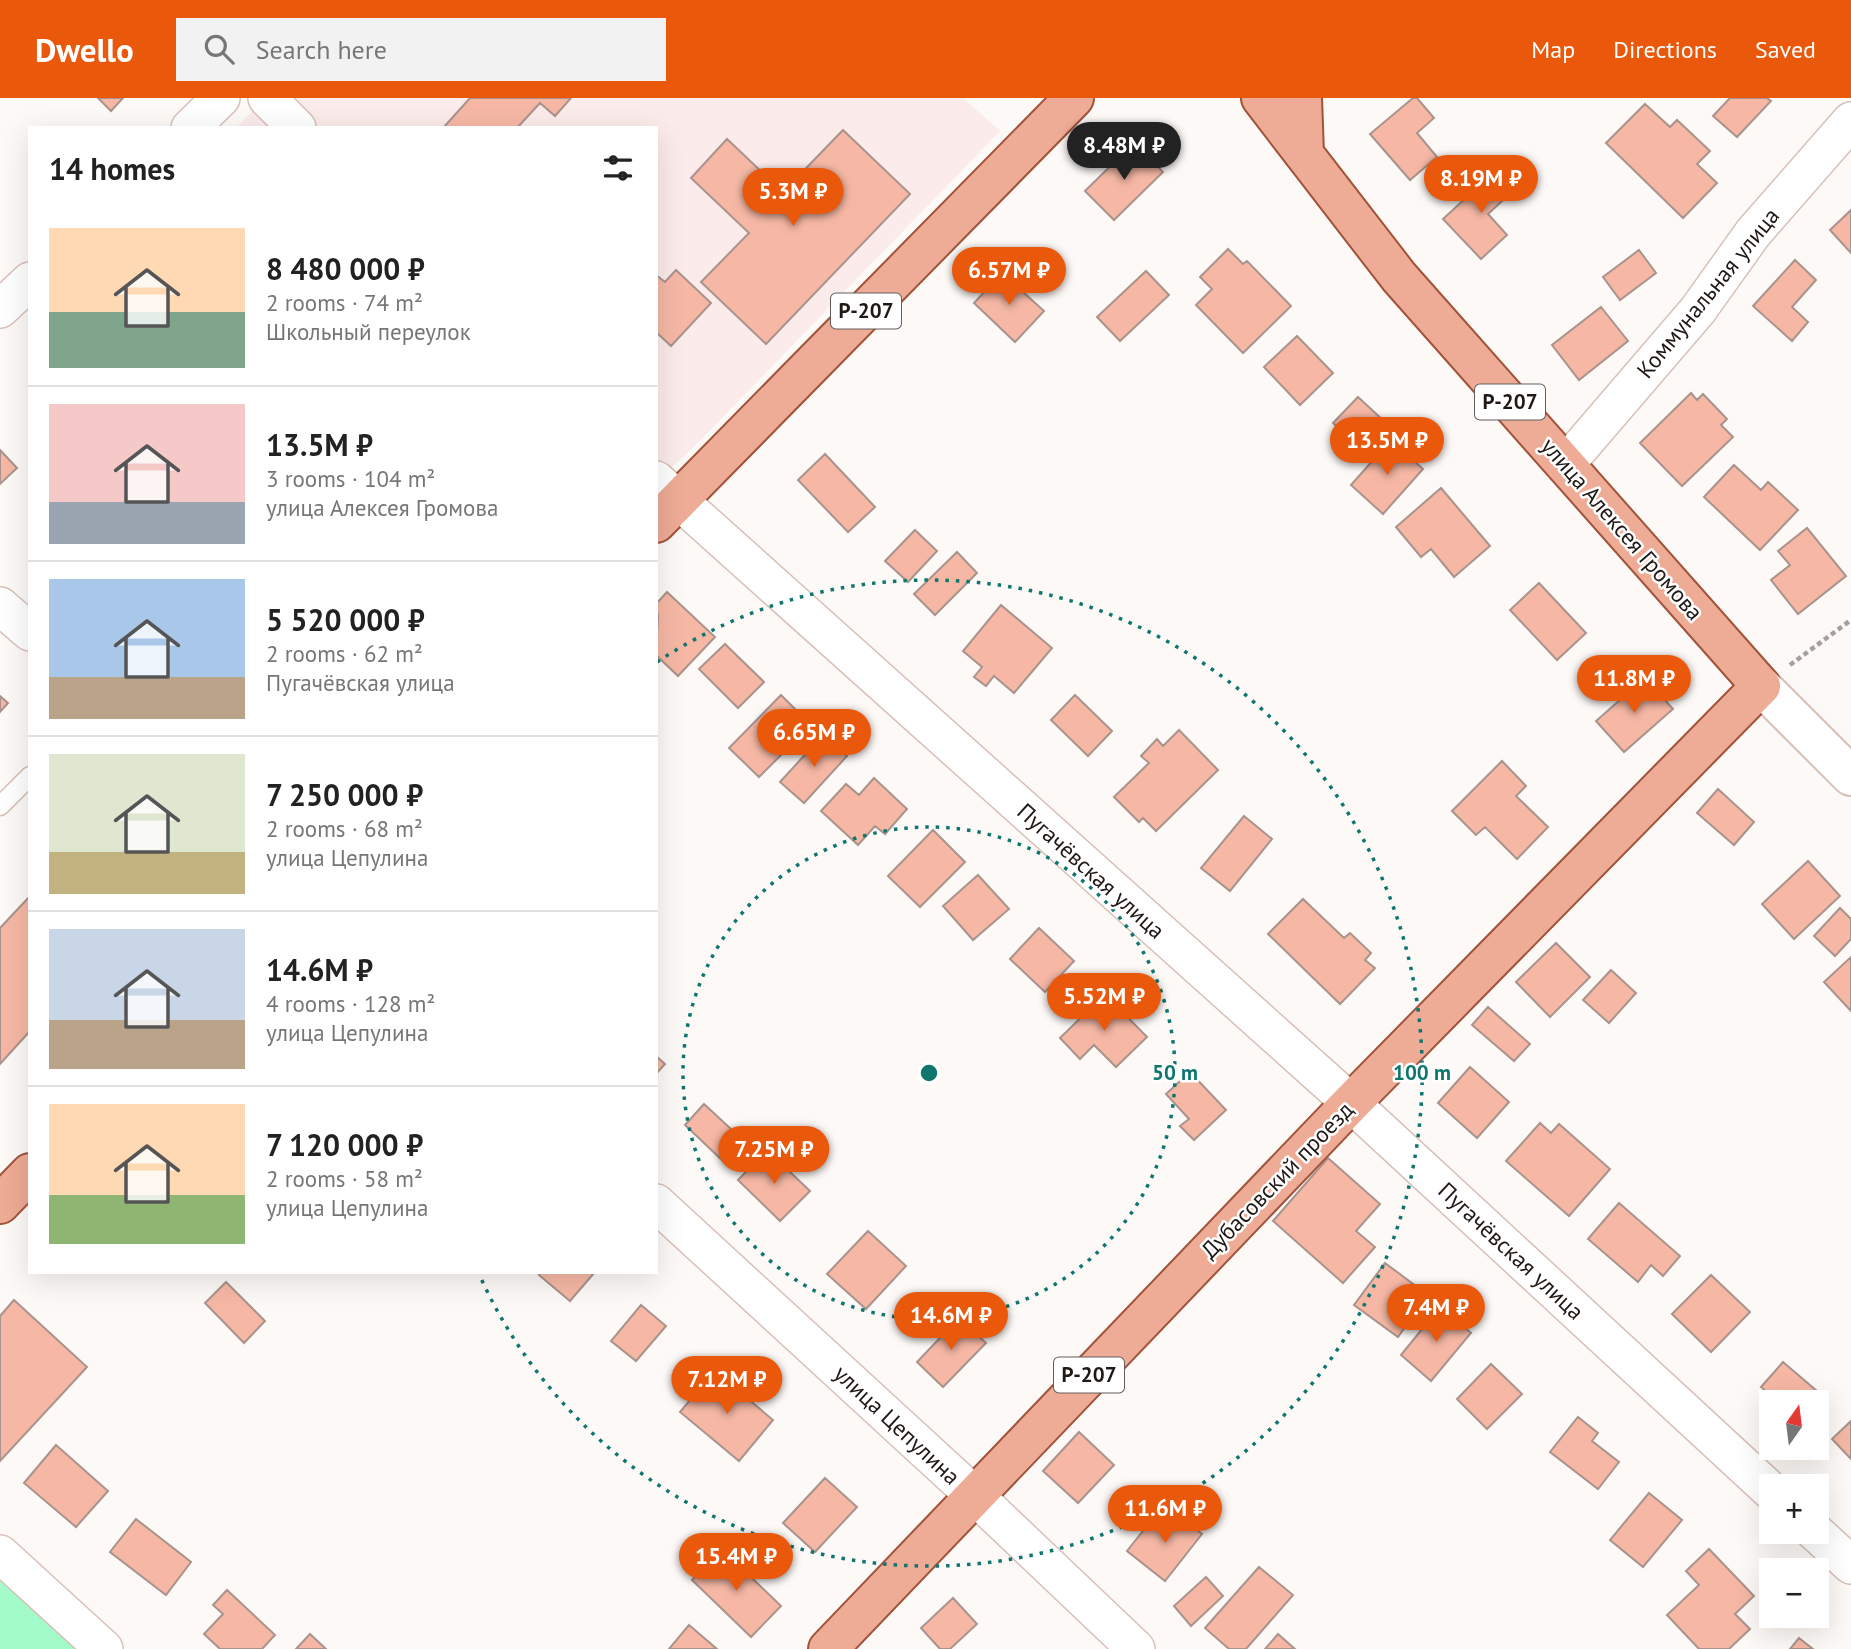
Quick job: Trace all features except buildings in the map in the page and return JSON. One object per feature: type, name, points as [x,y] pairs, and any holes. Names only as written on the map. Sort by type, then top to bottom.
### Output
[{"type":"main road","name":"Р-207","points":[[663,501],[1074,98]]},
{"type":"main road","name":"улица Алексея Громова","points":[[1261,98],[1399,277],[1761,686]]},
{"type":"main road","points":[[1303,98],[1304,154]]},
{"type":"main road","name":"Дубасовский проезд","points":[[828,1649],[1351,1103],[1761,686]]},
{"type":"main road","points":[[0,1204],[28,1175]]},
{"type":"street","points":[[192,126],[221,98]]},
{"type":"street","points":[[267,98],[295,126]]},
{"type":"street","name":"Коммунальная улица","points":[[1565,465],[1698,310],[1753,233],[1851,121]]},
{"type":"street","points":[[0,309],[28,283]]},
{"type":"street","name":"Пугачёвская улица","points":[[663,501],[1351,1103],[1759,1480]]},
{"type":"street","points":[[0,606],[28,630]]},
{"type":"street","name":"улица Алексея Громова","points":[[1761,686],[1851,776]]},
{"type":"street","name":"улица Цепулина","points":[[658,1205],[974,1495],[1136,1649]]},
{"type":"street","points":[[1828,1544],[1851,1565]]},
{"type":"street","points":[[0,1554],[104,1649]]},
{"type":"lane","points":[[0,806],[28,778]]},
{"type":"path","points":[[1761,686],[1851,620]]},
{"type":"shaded area","points":[[265,98],[963,98],[1000,131],[695,446],[658,480],[658,126],[238,126]]},
{"type":"green space","points":[[0,1576],[81,1649],[0,1649]]}]
